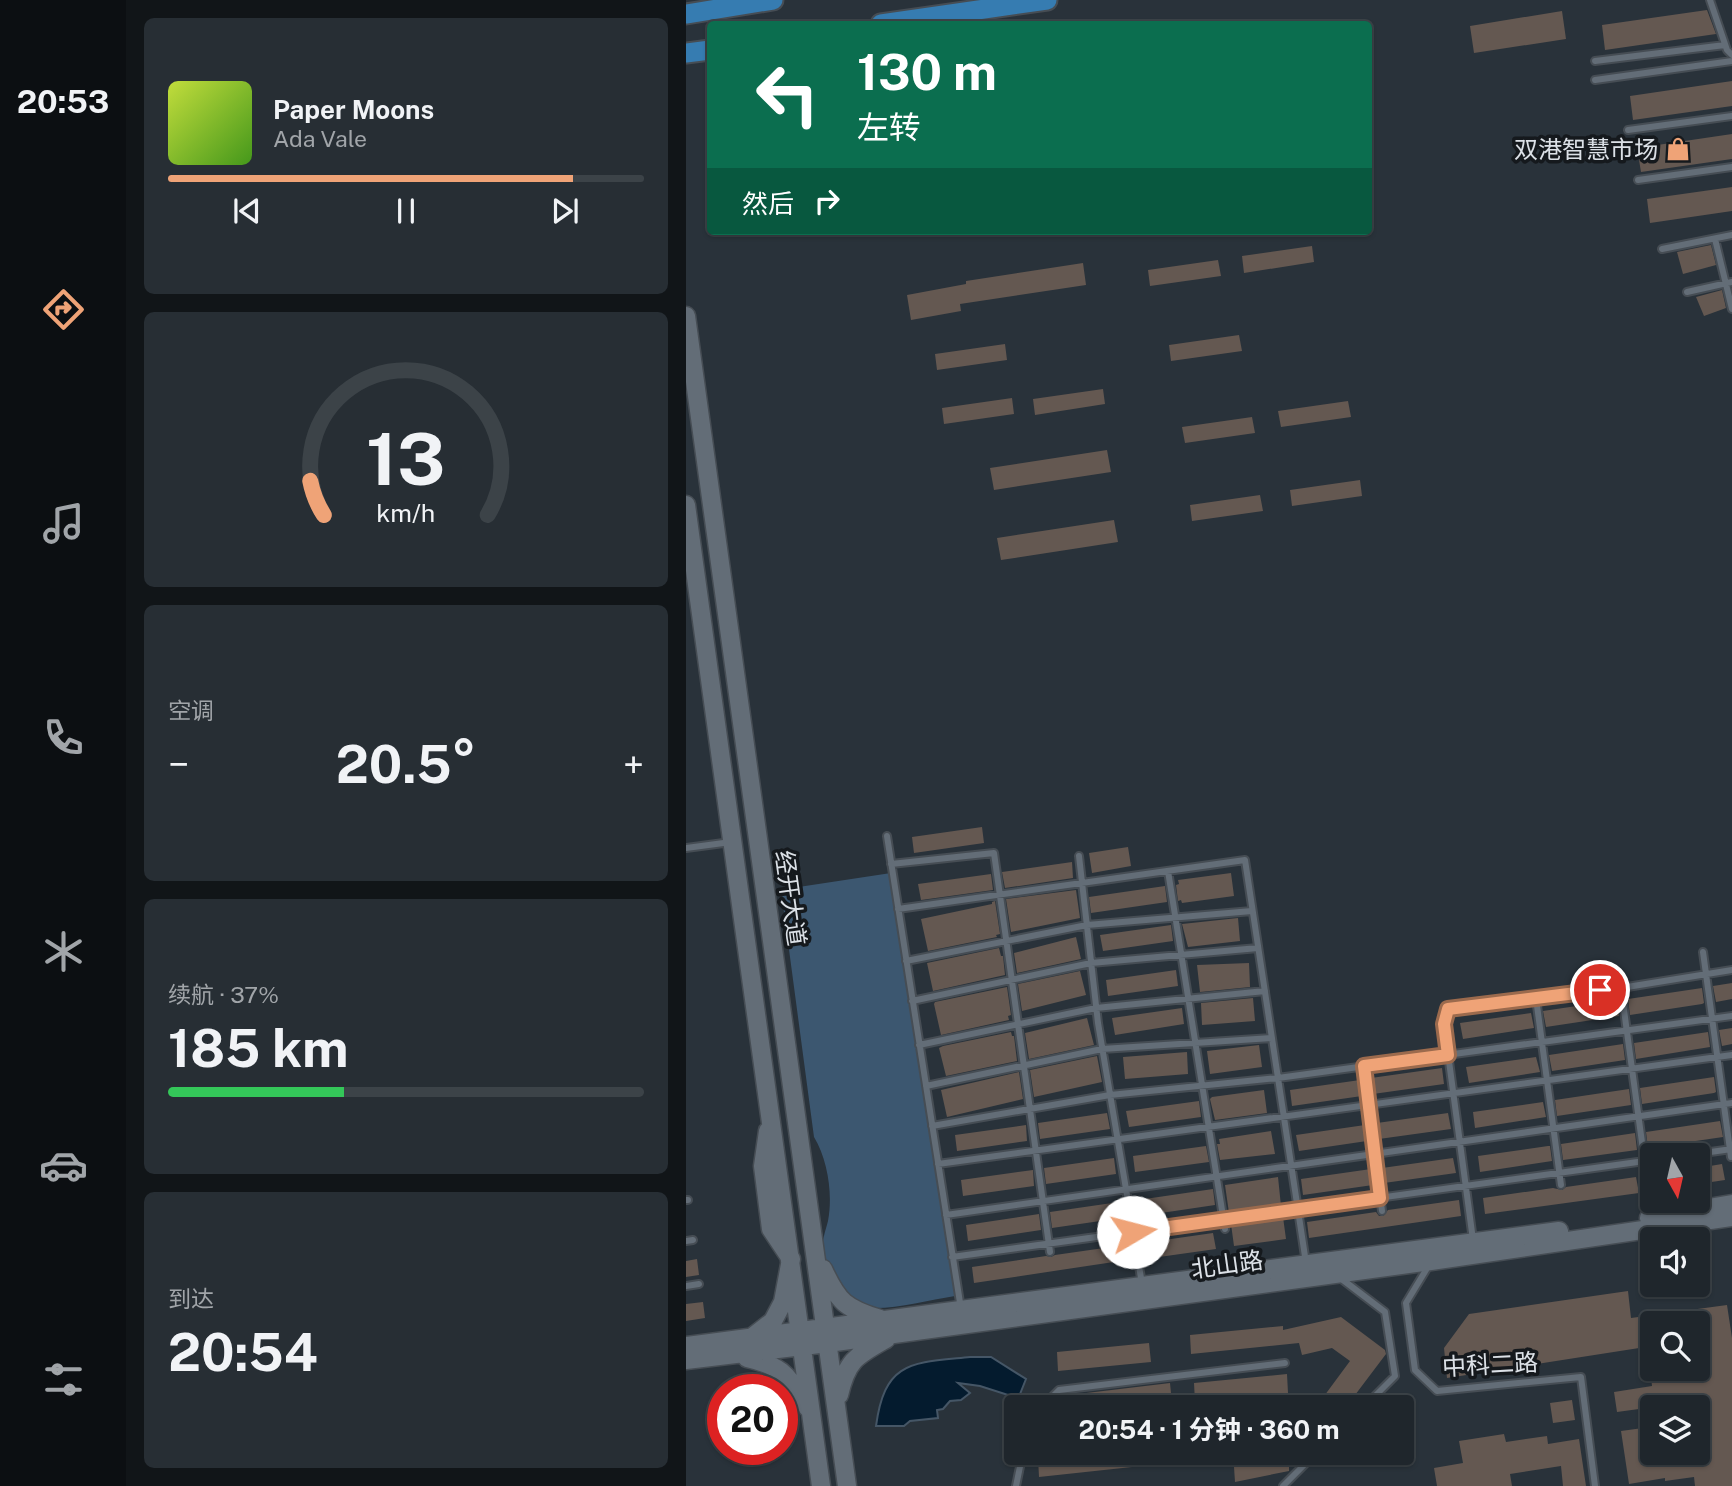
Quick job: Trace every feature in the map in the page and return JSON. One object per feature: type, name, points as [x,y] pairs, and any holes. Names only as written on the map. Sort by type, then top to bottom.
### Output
[{"type":"main road","points":[[686,15],[773,0]]},
{"type":"main road","points":[[902,21],[1047,0]]},
{"type":"main road","points":[[686,53],[707,50]]},
{"type":"main road","name":"经开大道","points":[[686,316],[847,1486]]},
{"type":"main road","name":"经开大道","points":[[686,505],[821,1486]]},
{"type":"main road","name":"北山路","points":[[890,1328],[961,1311],[1652,1218],[1732,1204]]},
{"type":"main road","name":"北山路","points":[[686,1360],[733,1355],[802,1339],[1335,1274],[1732,1217]]},
{"type":"main road","points":[[815,1249],[841,1303],[890,1328],[857,1356],[844,1373],[836,1408]]},
{"type":"main road","points":[[751,1338],[773,1321],[783,1302],[791,1259]]},
{"type":"main road","name":"北山路","points":[[686,1346],[751,1338],[802,1339]]},
{"type":"main road","points":[[733,1355],[772,1364],[786,1374],[812,1414]]},
{"type":"lane","points":[[1710,0],[1725,45],[1732,55]]},
{"type":"lane","points":[[1595,61],[1725,45]]},
{"type":"lane","points":[[1595,80],[1732,61]]},
{"type":"lane","points":[[1628,130],[1732,116]]},
{"type":"lane","points":[[1638,180],[1732,167]]},
{"type":"lane","points":[[1661,249],[1732,235]]},
{"type":"lane","points":[[1715,239],[1729,283],[1732,309]]},
{"type":"lane","points":[[1687,292],[1729,283]]},
{"type":"lane","points":[[887,836],[961,1311]]},
{"type":"lane","points":[[686,848],[733,842]]},
{"type":"lane","points":[[891,864],[994,853],[1049,1248]]},
{"type":"lane","points":[[1079,856],[1096,1009],[1142,1286]]},
{"type":"lane","points":[[898,909],[1245,860],[1306,1265]]},
{"type":"lane","points":[[1168,871],[1225,1229]]},
{"type":"lane","points":[[906,961],[1087,925],[1252,911]]},
{"type":"lane","points":[[912,1000],[1091,963],[1258,948]]},
{"type":"lane","points":[[1703,952],[1718,1057],[1728,1104],[1731,1152],[1710,1154]]},
{"type":"lane","points":[[1473,1242],[1444,1024],[1448,1009],[1621,988],[1732,970]]},
{"type":"lane","points":[[1621,988],[1644,1143]]},
{"type":"lane","points":[[919,1045],[1096,1009],[1265,992]]},
{"type":"lane","points":[[1536,998],[1561,1185]]},
{"type":"lane","points":[[932,1126],[1110,1095],[1278,1079],[1732,1016]]},
{"type":"lane","points":[[926,1086],[1102,1049],[1272,1038]]},
{"type":"lane","points":[[938,1164],[1732,1055]]},
{"type":"lane","points":[[1364,1066],[1382,1211]]},
{"type":"lane","points":[[946,1215],[1728,1104]]},
{"type":"lane","points":[[953,1257],[1049,1248],[1133,1232],[1640,1162]]},
{"type":"lane","points":[[1652,1213],[1652,1218]]},
{"type":"lane","name":"中科二路","points":[[1431,1261],[1406,1303],[1415,1370],[1437,1391],[1581,1377],[1595,1486]]},
{"type":"lane","points":[[1335,1274],[1385,1312],[1395,1376],[1376,1395]]},
{"type":"lane","points":[[686,1286],[699,1284]]},
{"type":"lane","points":[[1054,1395],[1059,1390],[1285,1363]]},
{"type":"lane","points":[[1016,1486],[1020,1465]]},
{"type":"lane","points":[[1283,1486],[1304,1465]]},
{"type":"shaded area","points":[[891,873],[955,1296],[875,1308],[858,1303],[843,1291],[823,1258],[822,1244],[828,1221],[829,1189],[823,1156],[814,1137],[782,897],[792,888]]},
{"type":"shaded area","points":[[991,1357],[1026,1379],[1020,1394],[1008,1395],[980,1386],[958,1383],[970,1393],[961,1400],[950,1401],[943,1409],[937,1410],[938,1418],[910,1421],[904,1426],[876,1426],[880,1404],[894,1377],[905,1369],[932,1361]]},
{"type":"building","points":[[1707,10],[1716,34],[1605,50],[1602,25]]},
{"type":"building","points":[[1562,11],[1566,39],[1474,53],[1470,26]]},
{"type":"building","points":[[1732,81],[1732,106],[1633,120],[1630,96]]},
{"type":"building","points":[[1732,134],[1732,159],[1641,172],[1637,148]]},
{"type":"building","points":[[1732,187],[1732,211],[1650,223],[1647,199]]},
{"type":"building","points":[[1711,245],[1716,265],[1683,274],[1677,252]]},
{"type":"building","points":[[1312,246],[1314,262],[1244,273],[1242,256]]},
{"type":"building","points":[[1218,260],[1221,276],[1150,286],[1148,270]]},
{"type":"building","points":[[1083,263],[1086,285],[960,304],[961,311],[911,320],[907,295],[966,284],[966,281]]},
{"type":"building","points":[[1722,290],[1726,308],[1704,316],[1696,297]]},
{"type":"building","points":[[1239,335],[1242,351],[1171,361],[1169,345]]},
{"type":"building","points":[[1005,344],[1007,360],[937,370],[935,354]]},
{"type":"building","points":[[1103,389],[1105,404],[1035,415],[1033,399]]},
{"type":"building","points":[[1012,398],[1014,414],[944,424],[942,408]]},
{"type":"building","points":[[1348,401],[1351,417],[1281,427],[1278,411]]},
{"type":"building","points":[[1252,417],[1255,433],[1185,443],[1182,427]]},
{"type":"building","points":[[1107,450],[1111,472],[994,490],[990,468]]},
{"type":"building","points":[[1360,480],[1362,496],[1292,506],[1290,490]]},
{"type":"building","points":[[1260,495],[1263,511],[1192,521],[1190,505]]},
{"type":"building","points":[[1114,520],[1118,542],[1001,560],[997,538]]},
{"type":"building","points":[[982,827],[984,843],[914,853],[912,837]]},
{"type":"building","points":[[1128,847],[1131,866],[1092,873],[1089,853]]},
{"type":"building","points":[[1072,862],[1073,878],[1005,888],[1002,872]]},
{"type":"building","points":[[1231,873],[1234,896],[1182,903],[1181,900],[1178,901],[1178,880]]},
{"type":"building","points":[[991,874],[993,890],[921,900],[918,884]]},
{"type":"building","points":[[1165,886],[1167,902],[1091,913],[1089,897]]},
{"type":"building","points":[[1076,890],[1080,918],[1011,932],[1006,899]]},
{"type":"building","points":[[995,901],[1000,934],[996,935],[997,937],[928,951],[921,919],[992,904]]},
{"type":"building","points":[[1238,918],[1240,941],[1188,947],[1182,924]]},
{"type":"building","points":[[1171,925],[1173,941],[1103,951],[1100,935]]},
{"type":"building","points":[[1076,937],[1081,959],[1017,973],[1014,953]]},
{"type":"building","points":[[999,948],[1003,956],[1005,975],[933,991],[927,963]]},
{"type":"building","points":[[1249,963],[1250,987],[1200,992],[1197,965]]},
{"type":"building","points":[[1176,970],[1178,986],[1108,996],[1106,980]]},
{"type":"building","points":[[1080,971],[1086,995],[1022,1011],[1018,984]]},
{"type":"building","points":[[1732,983],[1732,999],[1716,1002],[1713,986]]},
{"type":"building","points":[[1007,987],[1011,1015],[1008,1016],[1009,1020],[941,1035],[935,1002]]},
{"type":"building","points":[[1702,988],[1702,1004],[1630,1015],[1628,999]]},
{"type":"building","points":[[1253,998],[1255,1021],[1202,1025],[1201,1003]]},
{"type":"building","points":[[1617,1000],[1619,1016],[1546,1027],[1543,1011]]},
{"type":"building","points":[[1182,1008],[1184,1024],[1115,1035],[1112,1018]]},
{"type":"building","points":[[1531,1013],[1534,1028],[1463,1039],[1460,1023]]},
{"type":"building","points":[[1087,1018],[1094,1045],[1029,1059],[1025,1033]]},
{"type":"building","points":[[1732,1028],[1732,1044],[1722,1046],[1719,1030]]},
{"type":"building","points":[[1011,1032],[1014,1036],[1017,1061],[946,1076],[939,1048]]},
{"type":"building","points":[[1708,1032],[1710,1047],[1636,1059],[1634,1043]]},
{"type":"building","points":[[1623,1044],[1625,1060],[1552,1071],[1549,1055]]},
{"type":"building","points":[[1259,1045],[1262,1067],[1210,1074],[1207,1051]]},
{"type":"building","points":[[1187,1052],[1188,1074],[1125,1079],[1123,1057]]},
{"type":"building","points":[[1097,1056],[1102,1082],[1034,1097],[1030,1070]]},
{"type":"building","points":[[1536,1057],[1540,1072],[1469,1083],[1466,1067]]},
{"type":"building","points":[[1442,1068],[1444,1084],[1373,1094],[1371,1078]]},
{"type":"building","points":[[1019,1072],[1023,1099],[947,1117],[941,1090]]},
{"type":"building","points":[[1714,1077],[1714,1093],[1642,1104],[1640,1088]]},
{"type":"building","points":[[1360,1080],[1362,1096],[1292,1106],[1290,1090]]},
{"type":"building","points":[[1629,1089],[1631,1105],[1557,1116],[1555,1100]]},
{"type":"building","points":[[1264,1090],[1267,1113],[1215,1120],[1210,1099],[1212,1097]]},
{"type":"building","points":[[1199,1101],[1201,1117],[1129,1127],[1126,1111]]},
{"type":"building","points":[[1543,1102],[1546,1117],[1475,1128],[1473,1112]]},
{"type":"building","points":[[1107,1113],[1110,1129],[1040,1139],[1038,1123]]},
{"type":"building","points":[[1448,1113],[1451,1129],[1379,1139],[1377,1123]]},
{"type":"building","points":[[1720,1121],[1723,1137],[1682,1143],[1647,1143],[1646,1132]]},
{"type":"building","points":[[1026,1125],[1027,1141],[957,1151],[955,1135]]},
{"type":"building","points":[[1365,1125],[1367,1141],[1299,1151],[1296,1135]]},
{"type":"building","points":[[1271,1131],[1275,1154],[1220,1160],[1217,1144],[1220,1144],[1219,1139]]},
{"type":"building","points":[[1635,1133],[1637,1150],[1563,1160],[1561,1144]]},
{"type":"building","points":[[1206,1146],[1209,1162],[1135,1172],[1133,1156]]},
{"type":"building","points":[[1550,1146],[1552,1161],[1480,1172],[1478,1156]]},
{"type":"building","points":[[1114,1158],[1116,1174],[1046,1184],[1044,1168]]},
{"type":"building","points":[[1453,1158],[1456,1173],[1384,1183],[1382,1168]]},
{"type":"building","points":[[1722,1164],[1725,1180],[1710,1182],[1710,1166]]},
{"type":"building","points":[[1371,1169],[1373,1185],[1303,1195],[1301,1179]]},
{"type":"building","points":[[1033,1170],[1034,1186],[963,1196],[961,1180]]},
{"type":"building","points":[[1278,1177],[1281,1206],[1229,1213],[1225,1185]]},
{"type":"building","points":[[1636,1177],[1639,1193],[1485,1214],[1483,1198],[1553,1188],[1562,1190],[1566,1187]]},
{"type":"building","points":[[1213,1189],[1215,1205],[1141,1216],[1138,1200]]},
{"type":"building","points":[[1459,1200],[1461,1216],[1309,1238],[1307,1222],[1376,1212],[1383,1216],[1388,1210]]},
{"type":"building","points":[[1119,1202],[1121,1218],[1052,1228],[1050,1212]]},
{"type":"building","points":[[1039,1214],[1041,1230],[968,1241],[966,1225]]},
{"type":"building","points":[[1283,1217],[1286,1239],[1234,1246],[1231,1224]]},
{"type":"building","points":[[1213,1233],[1216,1249],[1145,1259],[1143,1243]]},
{"type":"building","points":[[1125,1245],[1127,1260],[974,1283],[972,1267]]},
{"type":"building","points":[[697,1259],[699,1275],[686,1277],[686,1261]]},
{"type":"building","points":[[1628,1291],[1631,1318],[1640,1317],[1640,1348],[1447,1378],[1444,1348],[1469,1314]]},
{"type":"building","points":[[703,1302],[705,1318],[686,1321],[686,1304]]},
{"type":"building","points":[[1727,1305],[1732,1338],[1732,1486],[1695,1486],[1694,1477],[1665,1481],[1665,1478],[1629,1484],[1621,1431],[1640,1428],[1640,1465],[1710,1465],[1710,1395],[1640,1395],[1639,1409],[1617,1412],[1614,1392],[1652,1386],[1651,1381],[1710,1381],[1710,1311],[1683,1311]]},
{"type":"building","points":[[1341,1317],[1385,1350],[1386,1354],[1355,1395],[1325,1395],[1350,1361],[1332,1348],[1302,1355],[1299,1343],[1191,1354],[1190,1335],[1283,1326],[1283,1330]]},
{"type":"building","points":[[1149,1343],[1151,1362],[1058,1371],[1057,1352]]},
{"type":"building","points":[[1287,1374],[1288,1393],[1195,1395],[1194,1383]]},
{"type":"building","points":[[1170,1383],[1171,1395],[1078,1395]]},
{"type":"building","points":[[1572,1400],[1575,1420],[1553,1423],[1550,1403]]},
{"type":"building","points":[[1504,1434],[1506,1442],[1547,1436],[1548,1444],[1579,1439],[1586,1486],[1563,1486],[1561,1466],[1510,1474],[1512,1486],[1437,1486],[1434,1468],[1463,1463],[1459,1441]]},
{"type":"building","points":[[1038,1465],[1177,1465],[1132,1467],[1039,1477]]},
{"type":"building","points":[[1234,1465],[1289,1465],[1289,1471],[1235,1482]]},
{"type":"place","name":"双港智慧市场","points":[[1678,149]]},
{"type":"route","points":[[1133,1232],[1380,1198],[1364,1066],[1448,1055],[1444,1024],[1448,1009],[1600,990]]}]
